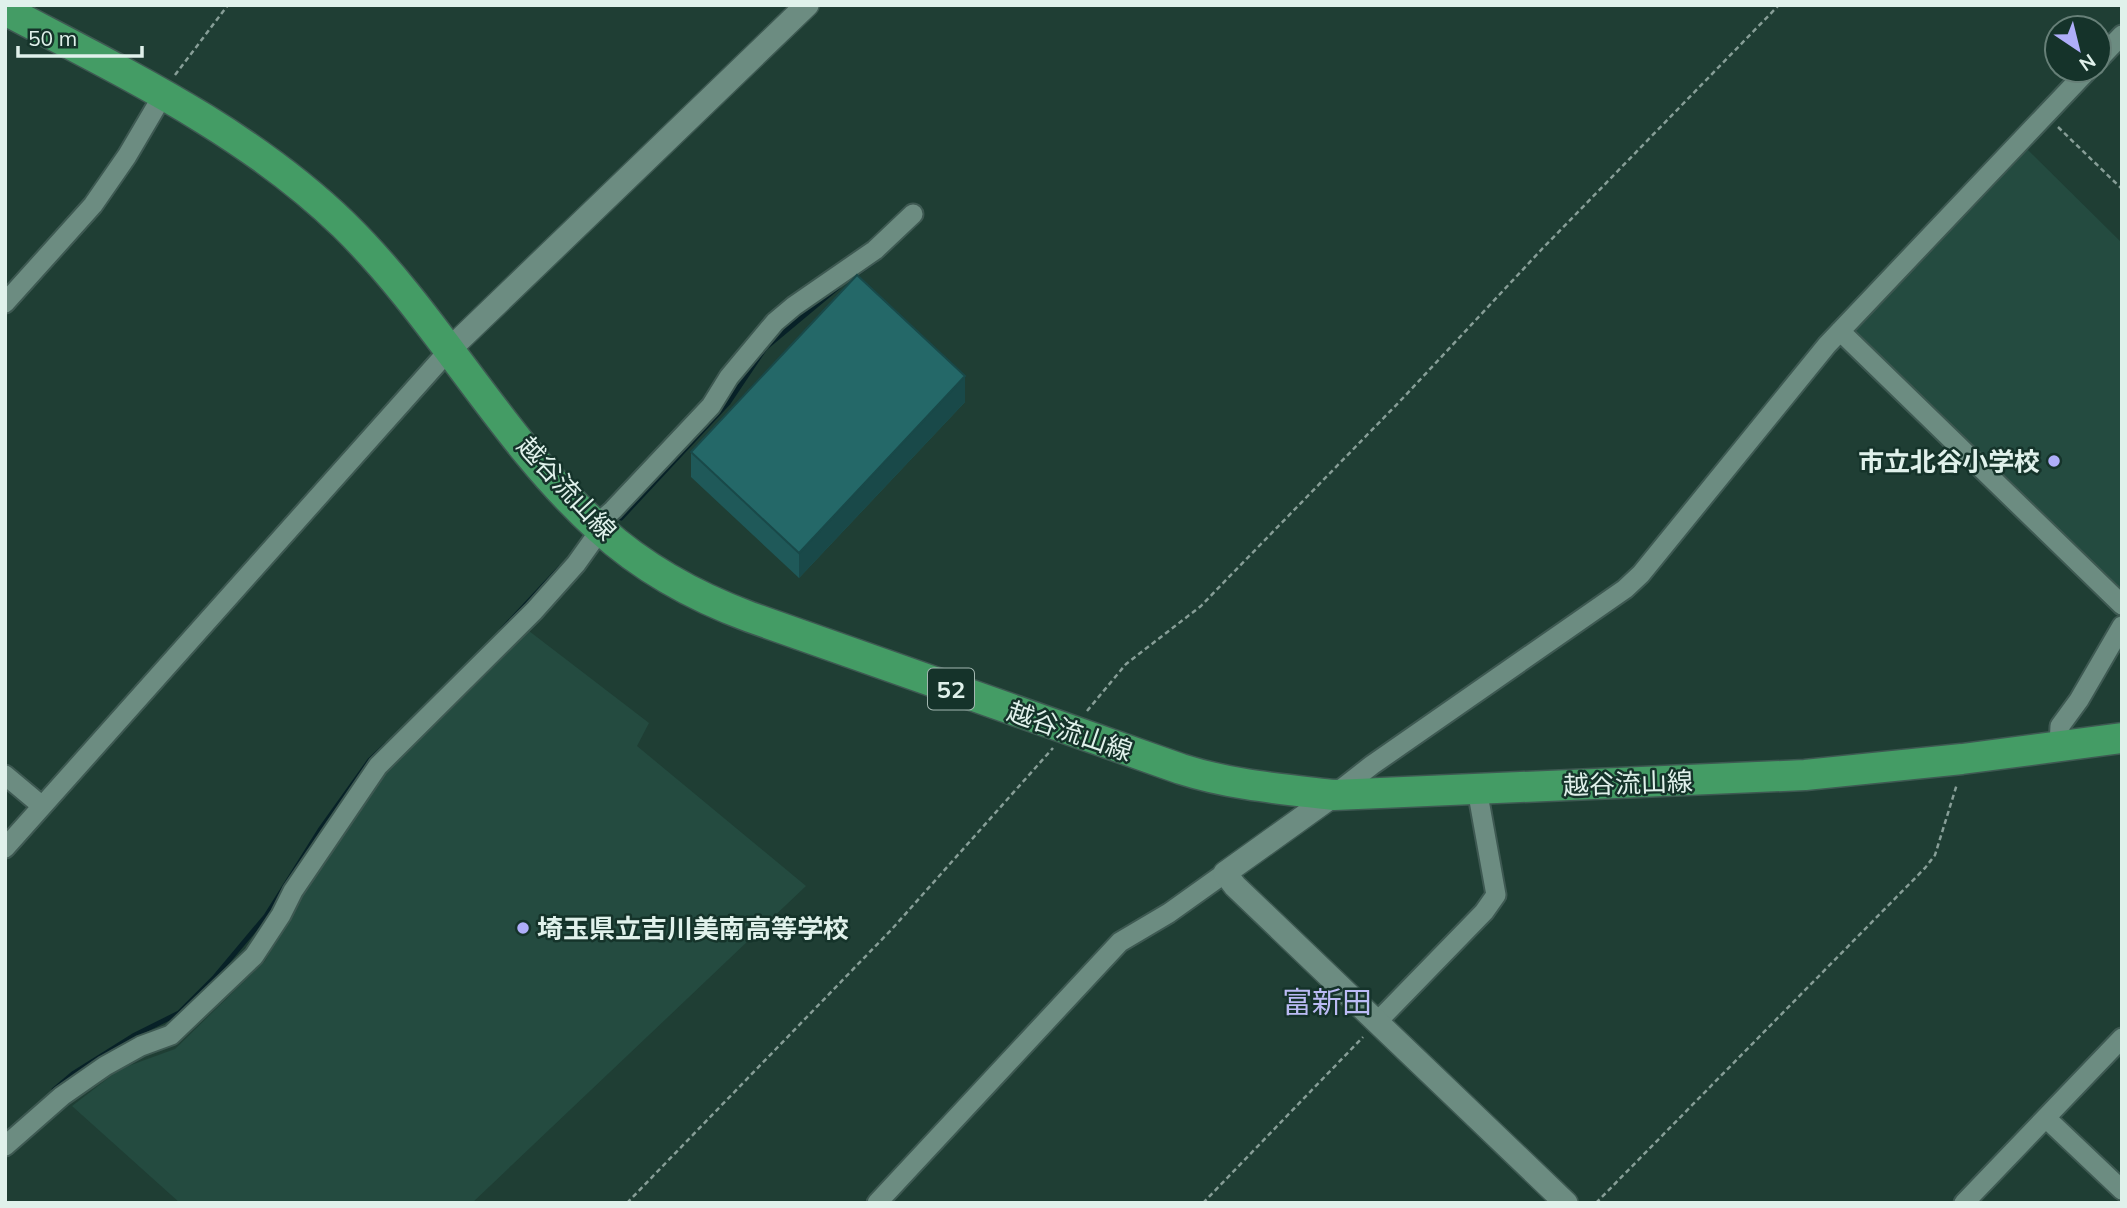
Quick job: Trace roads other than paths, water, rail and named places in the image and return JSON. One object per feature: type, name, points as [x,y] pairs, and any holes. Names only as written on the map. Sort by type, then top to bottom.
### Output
[{"type":"main road","name":"越谷流山線","points":[[5,10],[212,122],[303,187],[394,276],[529,453],[599,527],[667,578],[721,607],[1072,731],[1209,778],[1256,788],[1334,795],[1794,776],[1962,759],[2122,738]]},
{"type":"street","points":[[5,848],[450,349],[807,5]]},
{"type":"street","points":[[877,1203],[1120,942],[1169,913],[1372,765],[1625,589],[1840,331],[2075,84]]},
{"type":"street","points":[[5,303],[93,205],[127,156],[163,94]]},
{"type":"street","points":[[5,1146],[62,1096],[105,1066],[141,1046],[171,1035],[254,956],[299,881],[378,766],[534,611],[576,564],[613,510],[711,406],[729,377],[775,322],[875,250],[913,214]]},
{"type":"street","points":[[1840,331],[2122,605]]},
{"type":"street","points":[[2059,746],[2060,726],[2079,700],[2122,626]]},
{"type":"street","points":[[5,775],[43,806]]},
{"type":"street","points":[[1377,1022],[1484,912],[1496,895],[1477,789]]},
{"type":"street","points":[[1225,873],[1235,886],[1566,1203]]},
{"type":"street","points":[[1964,1203],[2122,1038]]},
{"type":"street","points":[[2046,1118],[2122,1190]]},
{"type":"waterway","points":[[855,275],[875,261]]},
{"type":"waterway","points":[[621,518],[728,403],[765,348],[838,287]]},
{"type":"waterway","points":[[502,630],[560,568]]},
{"type":"waterway","points":[[54,1090],[74,1073],[133,1036],[179,1013],[214,978],[266,916],[320,830],[370,760],[386,745]]},
{"type":"place","name":"市立北谷小学校","points":[[2054,461]]},
{"type":"place","name":"埼玉県立吉川美南高等学校","points":[[523,928]]},
{"type":"district","name":"富新田","points":[[1327,1002]]}]
